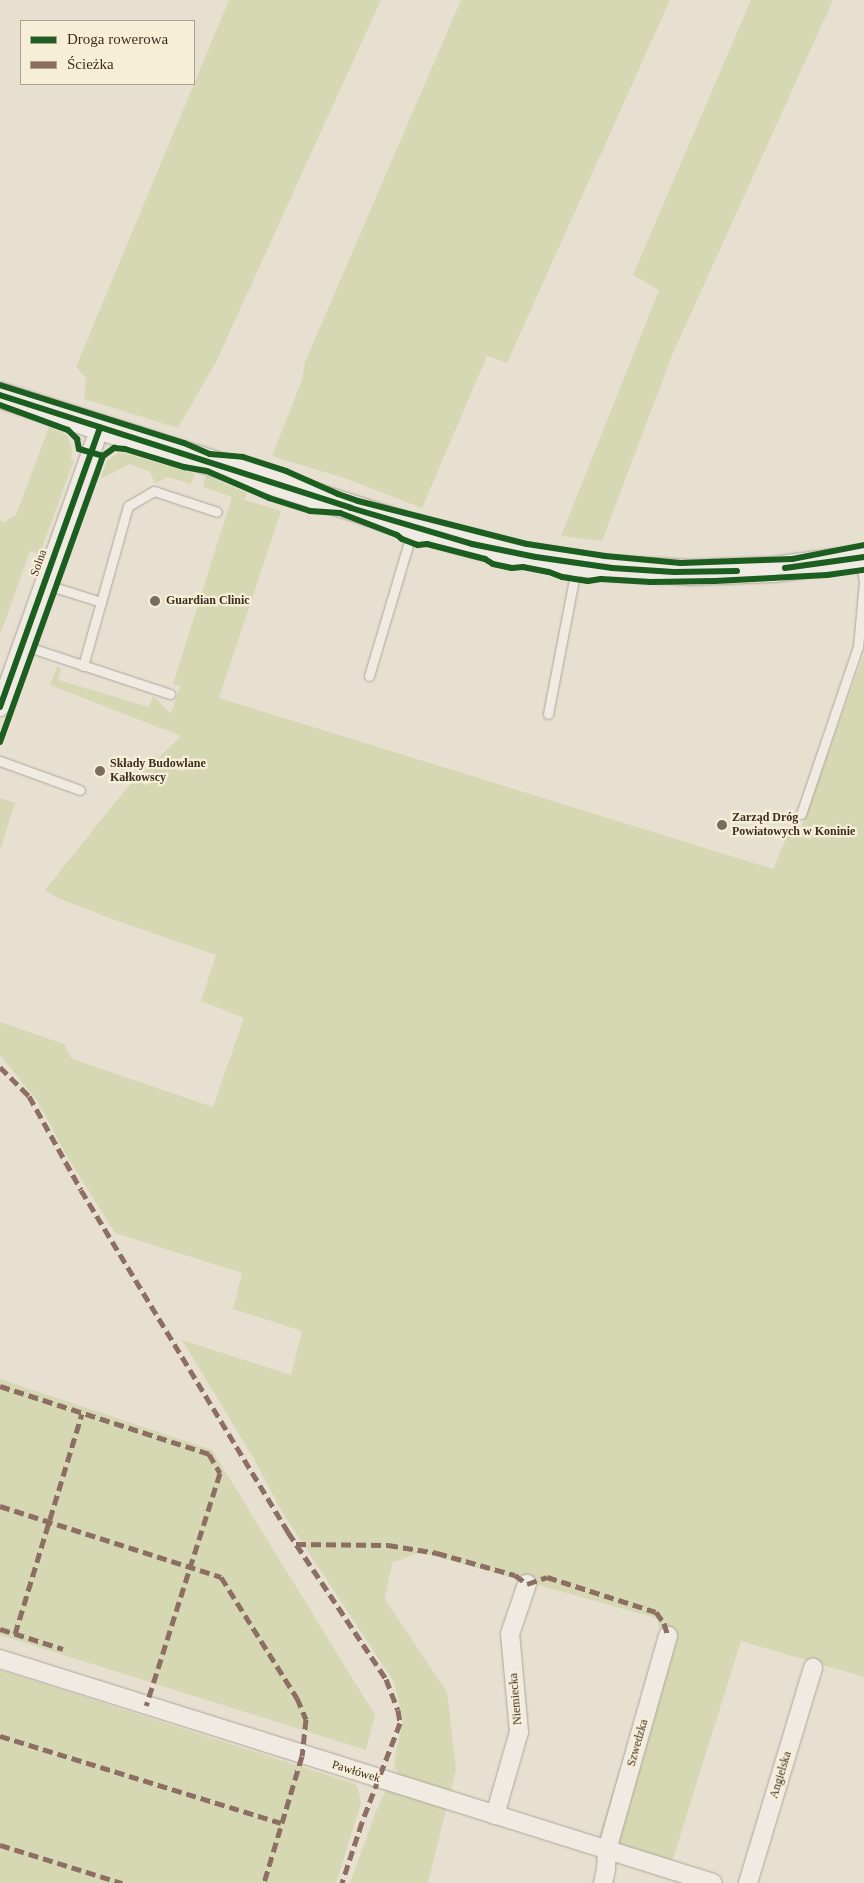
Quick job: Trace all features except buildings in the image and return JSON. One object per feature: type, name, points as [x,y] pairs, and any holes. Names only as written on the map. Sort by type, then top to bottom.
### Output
[{"type":"street","points":[[0,395],[413,527],[505,552],[577,564],[636,570],[723,572],[781,568],[862,557]]},
{"type":"street","name":"Solna","points":[[0,707],[100,428]]},
{"type":"street","name":"Niemiecka","points":[[495,1815],[519,1732],[510,1634],[527,1584]]},
{"type":"street","name":"Szwedzka","points":[[603,1883],[607,1850],[668,1636]]},
{"type":"street","name":"Pawłówek","points":[[0,1659],[713,1883]]},
{"type":"street","name":"Angielska","points":[[748,1883],[813,1668]]},
{"type":"lane","points":[[83,666],[128,506],[152,488],[217,512]]},
{"type":"lane","points":[[369,676],[413,527]]},
{"type":"lane","points":[[801,814],[858,647],[864,581],[862,557]]},
{"type":"lane","points":[[548,714],[577,564]]},
{"type":"lane","points":[[44,584],[101,602]]},
{"type":"lane","points":[[22,645],[170,694]]},
{"type":"lane","points":[[0,760],[80,790]]},
{"type":"green space","points":[[229,0],[381,0],[216,362],[178,428],[84,399],[86,378],[76,367]]},
{"type":"green space","points":[[461,0],[670,0],[507,363],[487,356],[422,508],[347,479],[272,456],[302,380],[305,362]]},
{"type":"green space","points":[[751,0],[833,0],[673,353],[602,541],[561,536],[659,290],[633,275]]},
{"type":"green space","points":[[49,427],[67,435],[72,448],[71,459],[74,460],[41,551],[38,554],[30,551],[0,635],[0,520],[4,522],[16,515]]},
{"type":"green space","points":[[124,453],[195,474],[191,484],[168,477],[155,483],[150,472],[130,464],[100,479],[107,461],[117,454]]},
{"type":"green space","points":[[206,476],[247,493],[245,499],[238,498],[281,511],[219,698],[773,869],[789,832],[798,836],[864,654],[864,1677],[741,1641],[672,1862],[599,1836],[662,1633],[656,1618],[420,1552],[392,1563],[385,1599],[447,1692],[456,1769],[449,1797],[398,1778],[394,1762],[403,1720],[394,1682],[282,1512],[254,1459],[182,1340],[291,1375],[302,1331],[233,1309],[242,1273],[115,1233],[66,1155],[38,1102],[0,1055],[0,1022],[64,1044],[72,1059],[213,1107],[244,1018],[201,1001],[216,955],[115,920],[58,898],[45,890],[125,790],[181,736],[50,685],[57,666],[61,668],[58,680],[149,707],[153,696],[171,714],[180,686],[173,684],[232,497],[203,487]]},
{"type":"green space","points":[[0,798],[15,803],[0,850]]},
{"type":"green space","points":[[0,1379],[212,1450],[375,1715],[366,1750],[0,1635]]},
{"type":"green space","points":[[0,1670],[355,1784],[358,1788],[361,1804],[336,1883],[0,1883]]},
{"type":"green space","points":[[386,1789],[393,1789],[447,1806],[428,1883],[350,1883]]},
{"type":"marked path","points":[[0,1067],[29,1096],[81,1190],[288,1532],[386,1679],[398,1710],[400,1723],[362,1822],[342,1883]]},
{"type":"marked path","points":[[0,1386],[209,1454],[220,1473],[146,1706]]},
{"type":"marked path","points":[[15,1634],[82,1414]]},
{"type":"marked path","points":[[0,1506],[221,1577],[297,1698],[306,1719],[302,1756],[264,1883]]},
{"type":"marked path","points":[[296,1544],[388,1545],[437,1553],[515,1575],[527,1584],[547,1577],[656,1612],[664,1623],[668,1636]]},
{"type":"marked path","points":[[0,1629],[63,1649]]},
{"type":"marked path","points":[[0,1736],[281,1823]]},
{"type":"marked path","points":[[0,1845],[122,1883]]},
{"type":"cycle path","points":[[0,385],[184,443],[210,454],[243,457],[286,471],[358,501],[527,544],[605,556],[681,563],[792,559],[864,545]]},
{"type":"cycle path","points":[[0,395],[351,508],[472,544],[536,557],[612,568],[674,572],[737,571]]},
{"type":"cycle path","points":[[0,405],[68,430],[77,439],[79,449],[103,456],[114,448],[125,449],[184,467],[207,471],[269,498],[310,511],[340,513],[418,545],[427,544],[512,568],[523,567],[549,572],[562,577],[588,581],[601,579],[651,582],[715,581],[827,575],[864,570]]},
{"type":"cycle path","points":[[0,707],[100,427]]},
{"type":"cycle path","points":[[0,742],[103,456]]},
{"type":"cycle path","points":[[785,568],[864,557]]},
{"type":"place","name":"Guardian Clinic","points":[[155,601]]},
{"type":"place","name":"Składy Budowlane Kałkowscy","points":[[100,771]]},
{"type":"place","name":"Zarząd Dróg Powiatowych w Koninie","points":[[722,825]]}]
